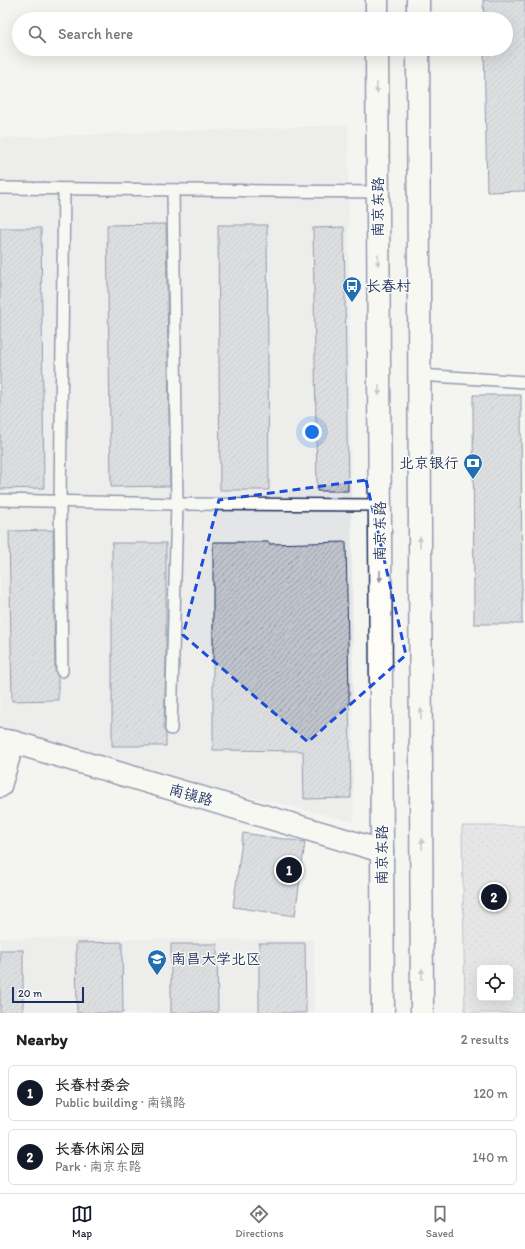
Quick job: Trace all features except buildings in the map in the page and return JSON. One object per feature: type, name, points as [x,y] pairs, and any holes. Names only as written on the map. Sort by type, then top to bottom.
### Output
[{"type":"main road","points":[[376,0],[377,12]]},
{"type":"main road","points":[[418,0],[418,12]]},
{"type":"main road","name":"南京东路","points":[[377,56],[382,1013]]},
{"type":"main road","points":[[418,56],[422,1013]]},
{"type":"main road","points":[[0,786],[7,741]]},
{"type":"main road","name":"南镇路","points":[[7,741],[382,851]]},
{"type":"lane","points":[[0,188],[378,192]]},
{"type":"lane","points":[[62,671],[60,500],[64,189]]},
{"type":"lane","points":[[171,729],[177,504],[173,190]]},
{"type":"lane","points":[[419,375],[525,382]]},
{"type":"lane","points":[[0,500],[60,500],[177,504],[380,505]]},
{"type":"highlighted area","points":[[366,480],[406,655],[308,742],[183,635],[219,500]]},
{"type":"shaded area","points":[[348,125],[354,822],[0,735],[0,138]]},
{"type":"shaded area","points":[[462,826],[525,826],[525,1000],[523,1013],[465,1013]]},
{"type":"shaded area","name":"南昌大学北区","points":[[0,938],[314,940],[314,1013],[0,1013]]},
{"type":"place","name":"长春村","points":[[352,303]]},
{"type":"place","name":"北京银行","points":[[473,480]]},
{"type":"place","name":"长春村委会","points":[[289,870]]},
{"type":"place","name":"长春休闲公园","points":[[494,897]]},
{"type":"place","name":"南昌大学北区","points":[[157,976]]}]
